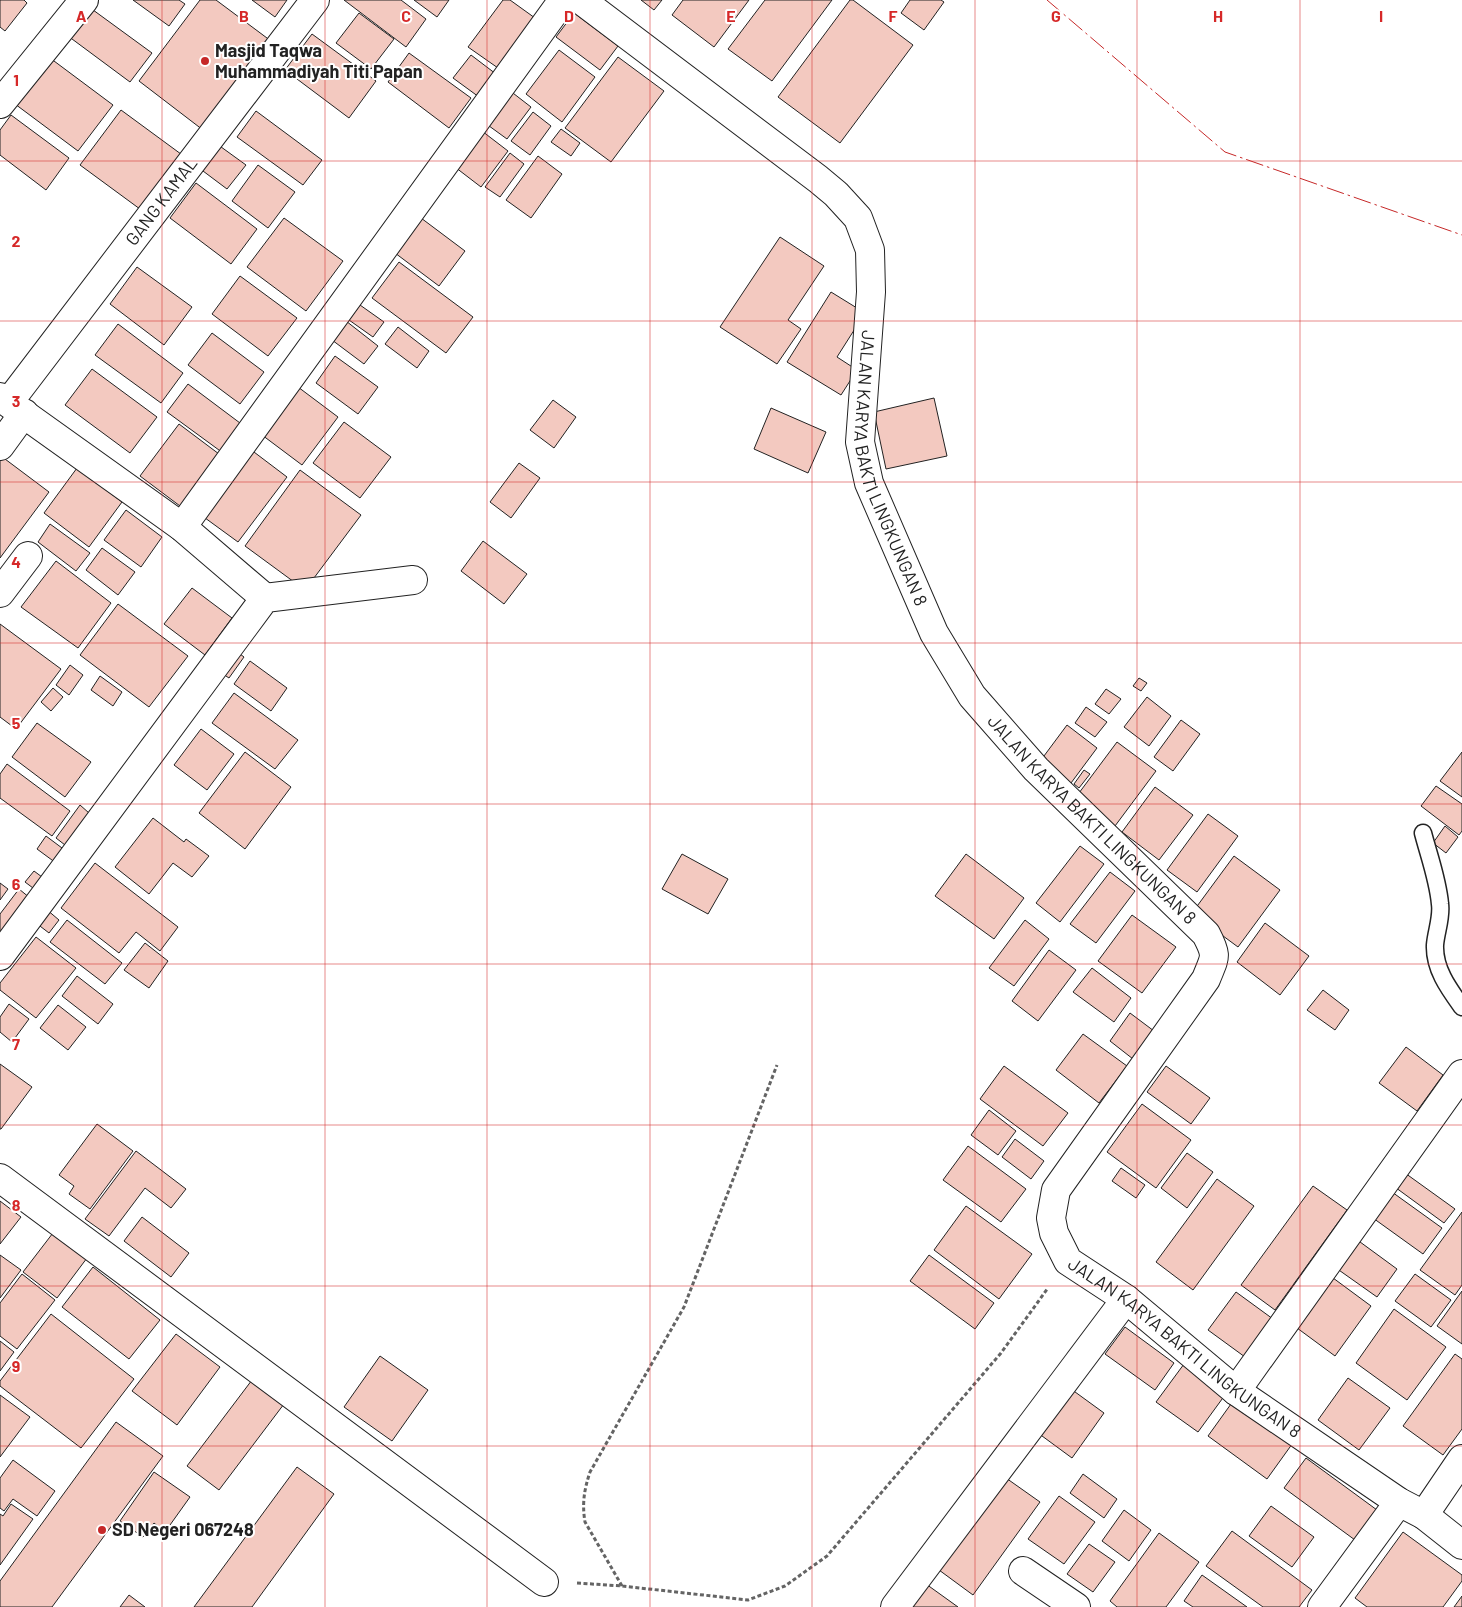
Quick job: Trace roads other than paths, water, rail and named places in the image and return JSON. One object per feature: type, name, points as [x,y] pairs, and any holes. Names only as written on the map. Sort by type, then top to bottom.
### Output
[{"type":"street","points":[[0,104],[84,0]]},
{"type":"street","name":"GANG KAMAL","points":[[0,446],[11,404],[315,0]]},
{"type":"street","points":[[182,527],[563,0]]},
{"type":"street","name":"JALAN KARYA BAKTI LINGKUNGAN 8","points":[[582,0],[818,179],[836,194],[858,218],[870,250],[871,292],[860,442],[868,483],[934,633],[972,696],[1036,769],[1206,934],[1212,945],[1215,957],[1206,979],[1056,1190],[1051,1218],[1054,1233],[1068,1261],[1126,1299],[1236,1391],[1400,1502],[1424,1515],[1462,1545]]},
{"type":"street","points":[[11,404],[182,527],[265,598]]},
{"type":"street","points":[[0,593],[28,556]]},
{"type":"street","points":[[0,956],[265,598],[413,580]]},
{"type":"street","points":[[1236,1391],[1462,1074]]},
{"type":"street","points":[[0,1178],[544,1582]]},
{"type":"street","points":[[895,1607],[1126,1299]]},
{"type":"street","points":[[1424,1515],[1462,1459]]},
{"type":"street","points":[[1322,1607],[1400,1502]]},
{"type":"street","points":[[1023,1571],[1076,1607]]},
{"type":"lane","points":[[1423,833],[1441,906],[1435,946],[1436,962],[1448,988],[1462,1007]]},
{"type":"place","name":"Masjid Taqwa Muhammadiyah Titi Papan","points":[[205,61]]},
{"type":"place","name":"SD Negeri 067248","points":[[102,1530]]}]
